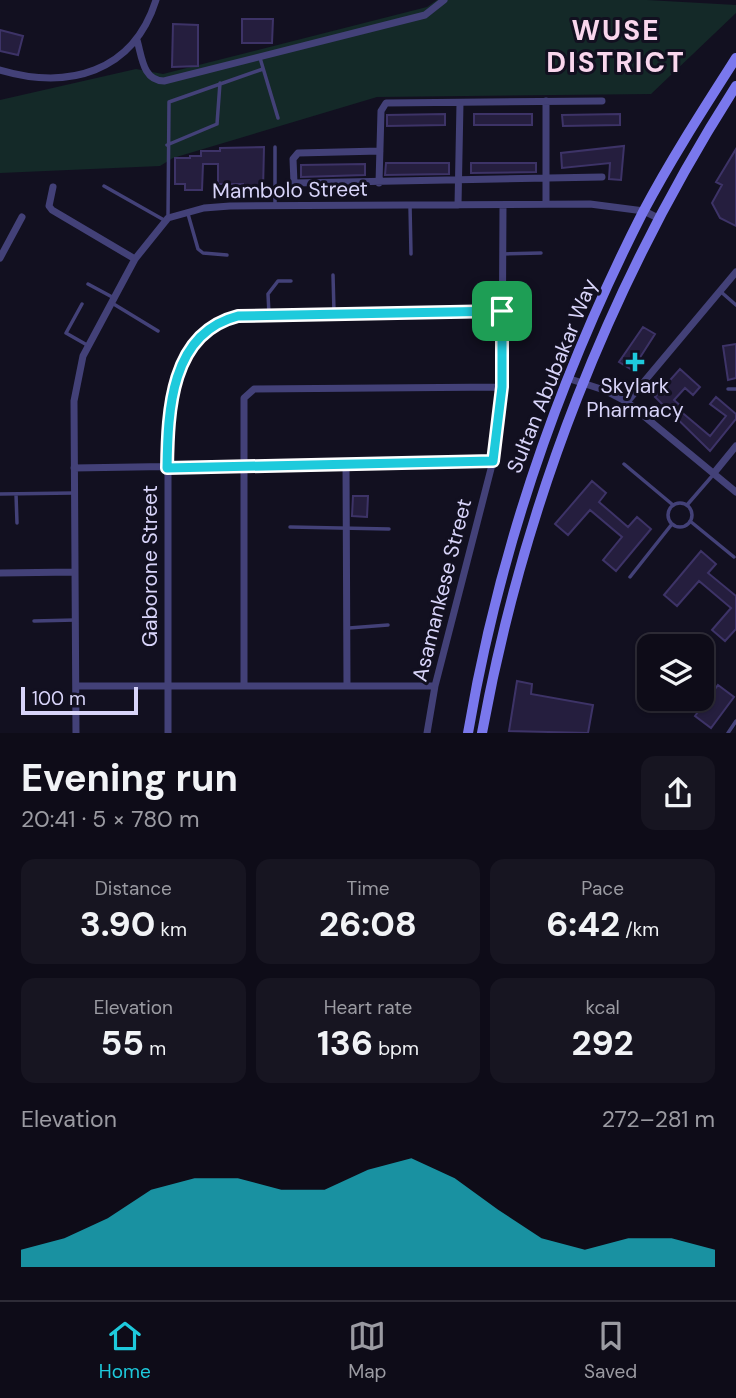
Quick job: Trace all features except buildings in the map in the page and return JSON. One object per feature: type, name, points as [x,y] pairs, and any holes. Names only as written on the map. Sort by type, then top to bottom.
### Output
[{"type":"main road","name":"Sultan Abubakar Way","points":[[467,733],[494,607],[515,528],[567,378],[644,211],[736,58]]},
{"type":"main road","name":"Sultan Abubakar Way","points":[[482,733],[509,611],[530,533],[582,383],[658,218],[736,86]]},
{"type":"street","points":[[0,70],[37,78],[67,79],[94,72],[118,58],[137,40],[156,0]]},
{"type":"street","points":[[137,40],[145,69],[158,81],[425,15],[444,0]]},
{"type":"street","points":[[379,183],[381,111],[386,103],[602,101]]},
{"type":"street","points":[[546,102],[547,204]]},
{"type":"street","points":[[458,205],[460,103]]},
{"type":"street","points":[[380,150],[298,153],[293,159],[293,180],[297,185],[602,177]]},
{"type":"street","points":[[53,187],[49,206],[52,210],[135,259]]},
{"type":"street","name":"Mambolo Street","points":[[167,220],[187,212],[230,206],[547,204],[617,206],[644,211],[658,218]]},
{"type":"street","name":"Asamankese Street","points":[[427,733],[435,686],[493,461],[502,387],[503,205]]},
{"type":"street","points":[[0,258],[22,217]]},
{"type":"street","points":[[76,733],[74,468],[77,376],[88,346],[135,259],[167,220]]},
{"type":"street","points":[[627,402],[736,272]]},
{"type":"street","name":"Gaborone Street","points":[[167,733],[167,468],[171,392],[193,348],[207,330],[221,321],[238,316],[502,311]]},
{"type":"street","points":[[567,378],[627,402],[736,492]]},
{"type":"street","points":[[244,686],[244,398],[254,389],[502,387]]},
{"type":"street","points":[[714,473],[736,446]]},
{"type":"street","points":[[74,468],[493,461]]},
{"type":"street","points":[[346,464],[347,686]]},
{"type":"street","points":[[0,573],[74,572]]},
{"type":"street","points":[[76,686],[435,686]]},
{"type":"lane","points":[[259,57],[278,118]]},
{"type":"lane","points":[[104,186],[167,220],[169,102],[263,69]]},
{"type":"lane","points":[[167,145],[217,124],[220,83]]},
{"type":"lane","points":[[275,147],[275,206]]},
{"type":"lane","points":[[410,206],[411,254]]},
{"type":"lane","points":[[187,212],[198,249],[203,253],[227,255]]},
{"type":"lane","points":[[503,254],[541,253]]},
{"type":"lane","points":[[333,275],[334,314]]},
{"type":"lane","points":[[269,316],[269,292],[278,281],[291,281]]},
{"type":"lane","points":[[88,284],[158,331]]},
{"type":"lane","points":[[720,291],[736,305]]},
{"type":"lane","points":[[82,304],[66,333],[88,346]]},
{"type":"lane","points":[[728,389],[736,389]]},
{"type":"lane","points":[[624,464],[673,505],[687,505],[714,473]]},
{"type":"lane","points":[[0,494],[74,493]]},
{"type":"lane","points":[[16,494],[17,523]]},
{"type":"lane","points":[[673,505],[668,513],[672,523],[683,527],[690,522],[692,513],[687,505]]},
{"type":"lane","points":[[690,522],[734,557]]},
{"type":"lane","points":[[630,577],[672,523]]},
{"type":"lane","points":[[290,527],[389,529]]},
{"type":"lane","points":[[34,621],[75,620]]},
{"type":"lane","points":[[346,628],[388,625]]},
{"type":"lane","points":[[728,733],[736,721]]},
{"type":"green space","points":[[437,0],[647,0],[736,5],[736,13],[651,94],[377,97],[173,158],[160,166],[0,173],[0,100],[136,69],[163,74],[427,7]]},
{"type":"place","name":"Skylark Pharmacy","points":[[635,362]]},
{"type":"district","name":"WUSE DISTRICT","points":[[616,46]]},
{"type":"route","points":[[502,311],[502,387],[493,461],[167,468],[171,392],[193,348],[207,330],[221,321],[238,316],[502,311]]}]
